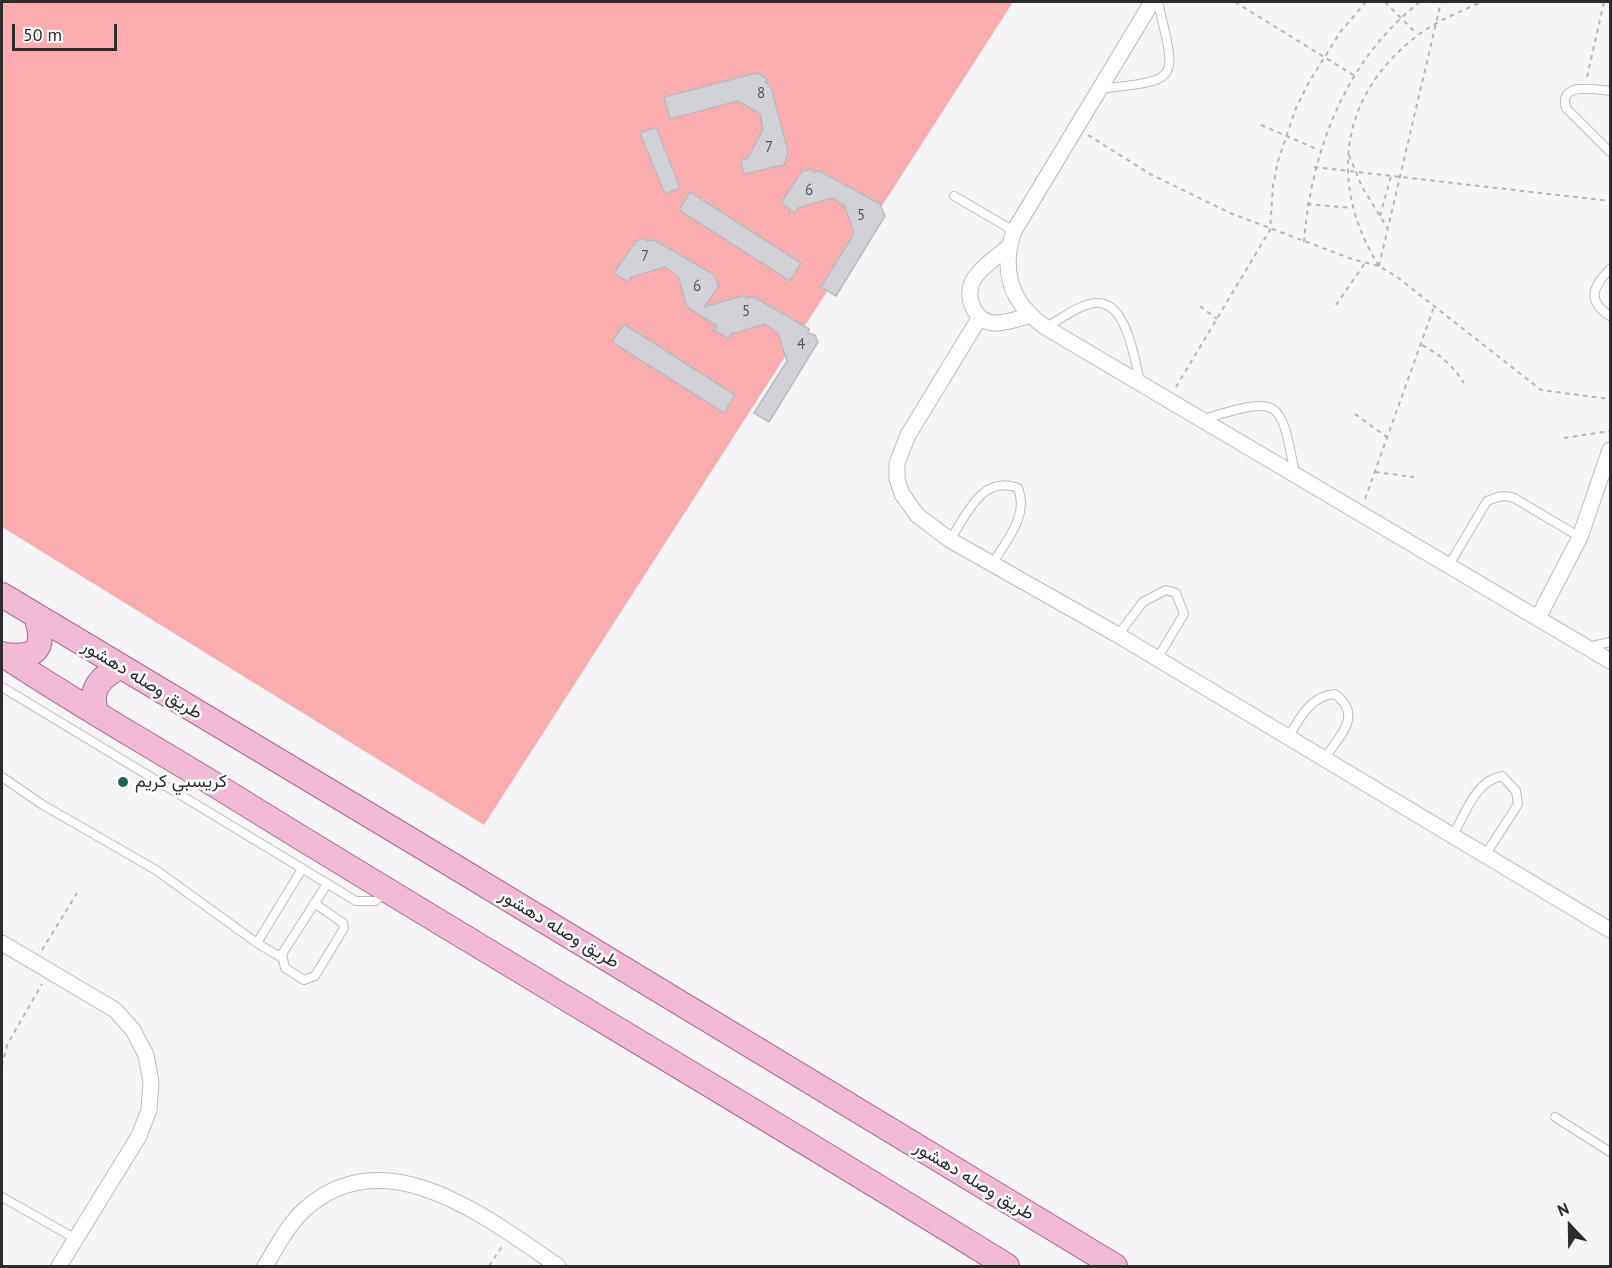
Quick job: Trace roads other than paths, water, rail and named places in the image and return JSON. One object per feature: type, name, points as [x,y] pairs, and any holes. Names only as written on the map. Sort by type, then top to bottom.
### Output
[{"type":"main road","name":"طريق وصله دهشور","points":[[2,595],[37,619],[419,844],[1115,1266]]},
{"type":"main road","points":[[3,654],[21,656],[32,654],[38,649],[41,641],[37,619]]},
{"type":"main road","points":[[3,654],[31,675],[96,711],[388,892],[1007,1266]]},
{"type":"main road","points":[[96,711],[93,702],[97,684],[119,667]]},
{"type":"street","points":[[1152,2],[1014,231],[1008,247],[1006,266],[1017,301],[1029,316],[1045,327],[1611,661]]},
{"type":"street","points":[[1008,247],[975,276],[971,284],[970,302],[980,317],[996,324],[1029,316]]},
{"type":"street","points":[[980,317],[908,435],[897,463],[897,479],[902,494],[917,515],[950,540],[1118,635],[1323,760],[1486,854],[1611,930]]},
{"type":"street","points":[[1539,618],[1580,537],[1611,450]]},
{"type":"street","points":[[2,943],[115,1010],[133,1030],[146,1055],[151,1082],[149,1110],[140,1136],[59,1266]]},
{"type":"street","points":[[265,1266],[286,1229],[304,1210],[326,1195],[350,1185],[376,1180],[403,1181],[428,1188],[558,1266]]},
{"type":"lane","points":[[1098,89],[1158,81],[1168,72],[1172,60],[1158,2]]},
{"type":"lane","points":[[1611,91],[1573,89],[1567,93],[1564,101],[1566,108],[1611,152]]},
{"type":"lane","points":[[954,196],[1014,231]]},
{"type":"lane","points":[[1611,269],[1597,283],[1594,294],[1597,304],[1611,316]]},
{"type":"lane","points":[[1045,327],[1084,307],[1096,303],[1109,305],[1119,313],[1125,325],[1141,384]]},
{"type":"lane","points":[[1202,420],[1261,404],[1274,409],[1283,418],[1296,475]]},
{"type":"lane","points":[[950,540],[983,491],[999,485],[1018,488],[1023,501],[1021,515],[993,563]]},
{"type":"lane","points":[[1449,565],[1487,501],[1498,496],[1507,495],[1514,498],[1580,537]]},
{"type":"lane","points":[[1118,635],[1143,602],[1166,590],[1176,592],[1184,614],[1156,659]]},
{"type":"lane","points":[[1587,647],[1611,642]]},
{"type":"lane","points":[[2,687],[356,901],[365,903],[375,901],[388,892]]},
{"type":"lane","points":[[1288,738],[1310,706],[1323,695],[1335,694],[1343,700],[1350,711],[1348,724],[1323,760]]},
{"type":"lane","points":[[1453,835],[1482,784],[1502,776],[1516,792],[1518,804],[1486,854]]},
{"type":"lane","points":[[2,777],[43,805],[156,870],[257,944],[282,958],[285,968],[304,980],[312,978],[317,973],[344,926],[314,903]]},
{"type":"lane","points":[[257,944],[302,869]]},
{"type":"lane","points":[[282,958],[327,884]]},
{"type":"lane","points":[[1555,1117],[1611,1152]]},
{"type":"lane","points":[[2,1197],[76,1239]]},
{"type":"place","name":"كريسبي كريم","points":[[123,782]]}]
